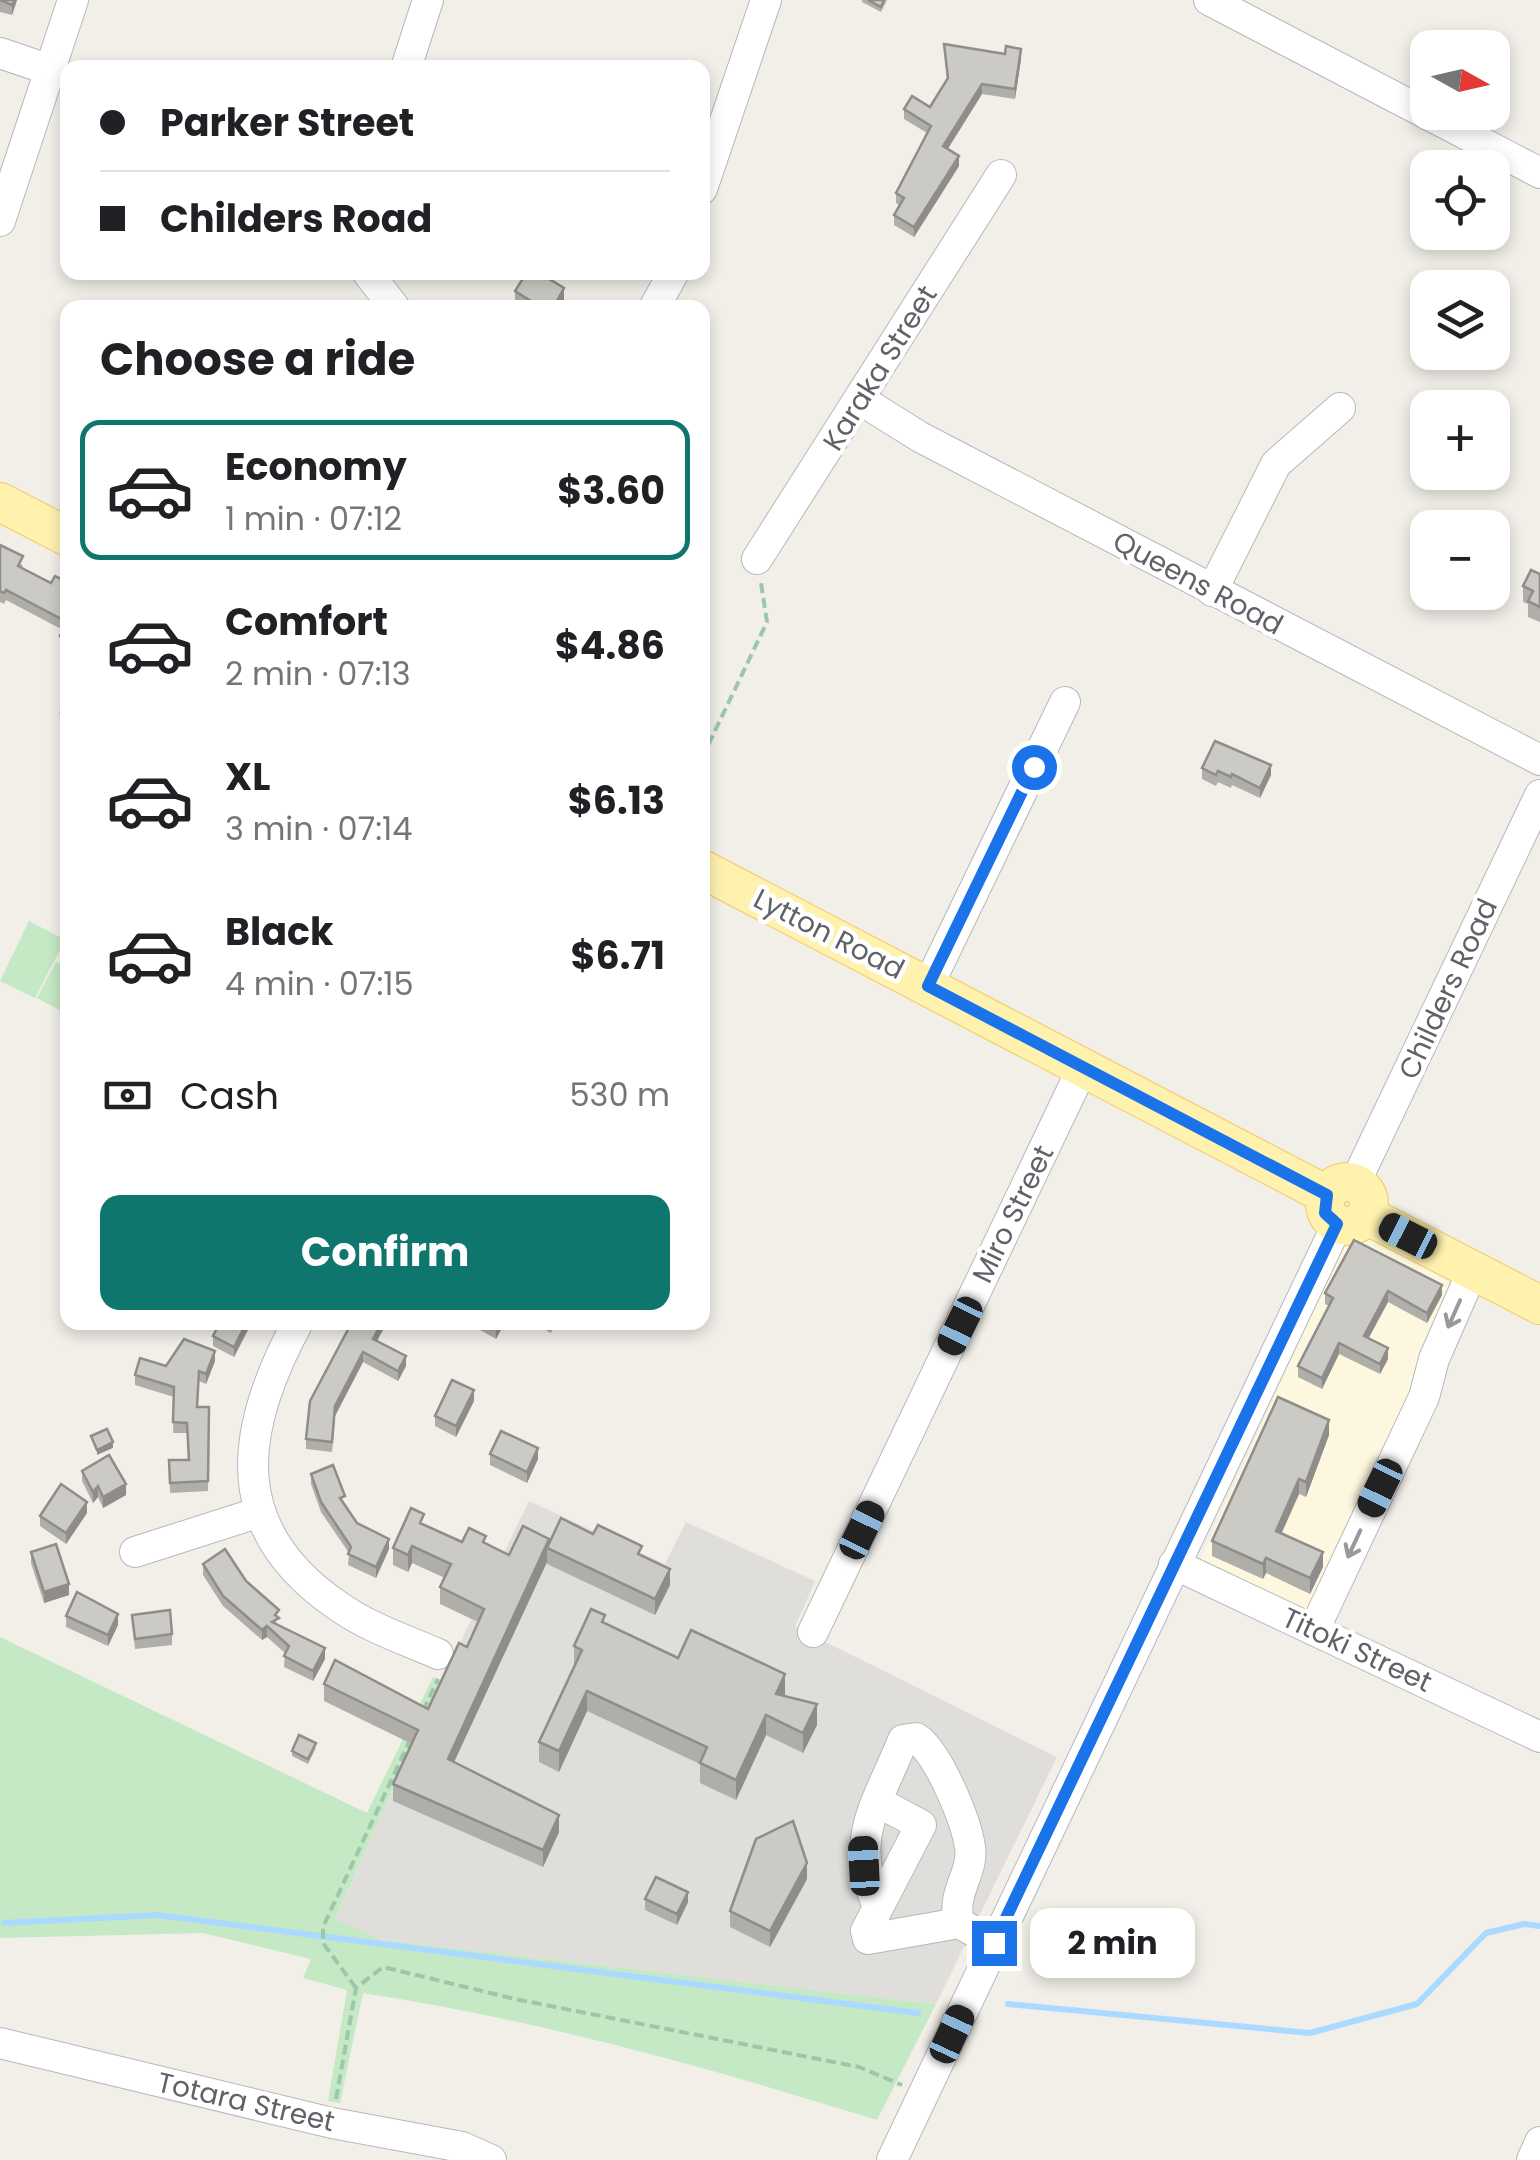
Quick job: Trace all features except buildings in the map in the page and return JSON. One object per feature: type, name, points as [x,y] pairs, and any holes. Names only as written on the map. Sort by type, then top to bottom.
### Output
[{"type":"main road","points":[[0,502],[60,533]]},
{"type":"main road","name":"Lytton Road","points":[[710,872],[1540,1305]]},
{"type":"street","points":[[0,221],[73,0]]},
{"type":"street","points":[[409,60],[428,0]]},
{"type":"street","points":[[710,164],[766,0]]},
{"type":"street","points":[[1209,0],[1540,173]]},
{"type":"street","points":[[0,54],[50,70]]},
{"type":"street","name":"Karaka Street","points":[[757,559],[1000,175]]},
{"type":"street","points":[[373,280],[389,300]]},
{"type":"street","name":"Queens Road","points":[[861,400],[920,437],[1540,760]]},
{"type":"street","points":[[1212,591],[1276,464],[1340,408]]},
{"type":"street","points":[[928,986],[1065,702]]},
{"type":"street","name":"Childers Road","points":[[892,2160],[1540,795]]},
{"type":"street","name":"Miro Street","points":[[814,1632],[1084,1067]]},
{"type":"street","points":[[1314,1630],[1424,1397],[1434,1358],[1473,1270]]},
{"type":"street","points":[[294,1330],[268,1378],[254,1427],[252,1466],[260,1512],[277,1546],[310,1586],[345,1611],[438,1654]]},
{"type":"street","points":[[135,1552],[260,1512]]},
{"type":"street","name":"Titoki Street","points":[[1174,1564],[1540,1737]]},
{"type":"street","points":[[878,1907],[864,1866],[862,1838],[903,1740],[916,1738],[928,1746],[970,1848],[956,1910],[959,1923]]},
{"type":"street","points":[[878,1802],[921,1825],[866,1931],[868,1939],[959,1923],[994,1943]]},
{"type":"street","name":"Totara Street","points":[[0,2043],[332,2123],[462,2147],[492,2160]]},
{"type":"street","points":[[1532,2160],[1540,2142]]},
{"type":"path","points":[[710,741],[767,622],[757,559]]},
{"type":"path","points":[[423,1712],[443,1663],[438,1654]]},
{"type":"path","points":[[356,1988],[323,1943],[322,1927],[414,1730]]},
{"type":"path","points":[[332,2123],[356,1988],[383,1967],[516,1999],[859,2067],[923,2094]]},
{"type":"shaded area","points":[[1371,1237],[1458,1287],[1315,1618],[1198,1565],[1341,1249]]},
{"type":"shaded area","points":[[529,1501],[665,1564],[686,1522],[815,1581],[795,1627],[1057,1757],[936,2004],[381,1940],[335,1920],[442,1680]]},
{"type":"green space","points":[[29,921],[60,937],[60,950],[35,998],[0,981]]},
{"type":"green space","points":[[56,962],[60,964],[60,1010],[37,998]]},
{"type":"green space","points":[[0,1637],[367,1813],[433,1677],[442,1680],[335,1919],[381,1940],[936,2004],[877,2120],[622,2047],[494,2017],[363,1993],[340,2103],[328,2101],[347,1990],[303,1978],[311,1959],[203,1933],[0,1938]]},
{"type":"waterway","points":[[4,1923],[157,1915],[918,2013]]},
{"type":"waterway","points":[[1008,2004],[1310,2033],[1417,2004],[1486,1933],[1524,1924],[1540,1926]]},
{"type":"route","points":[[994,1943],[1337,1224],[1325,1213],[1327,1195],[928,986],[1034,767]]}]
